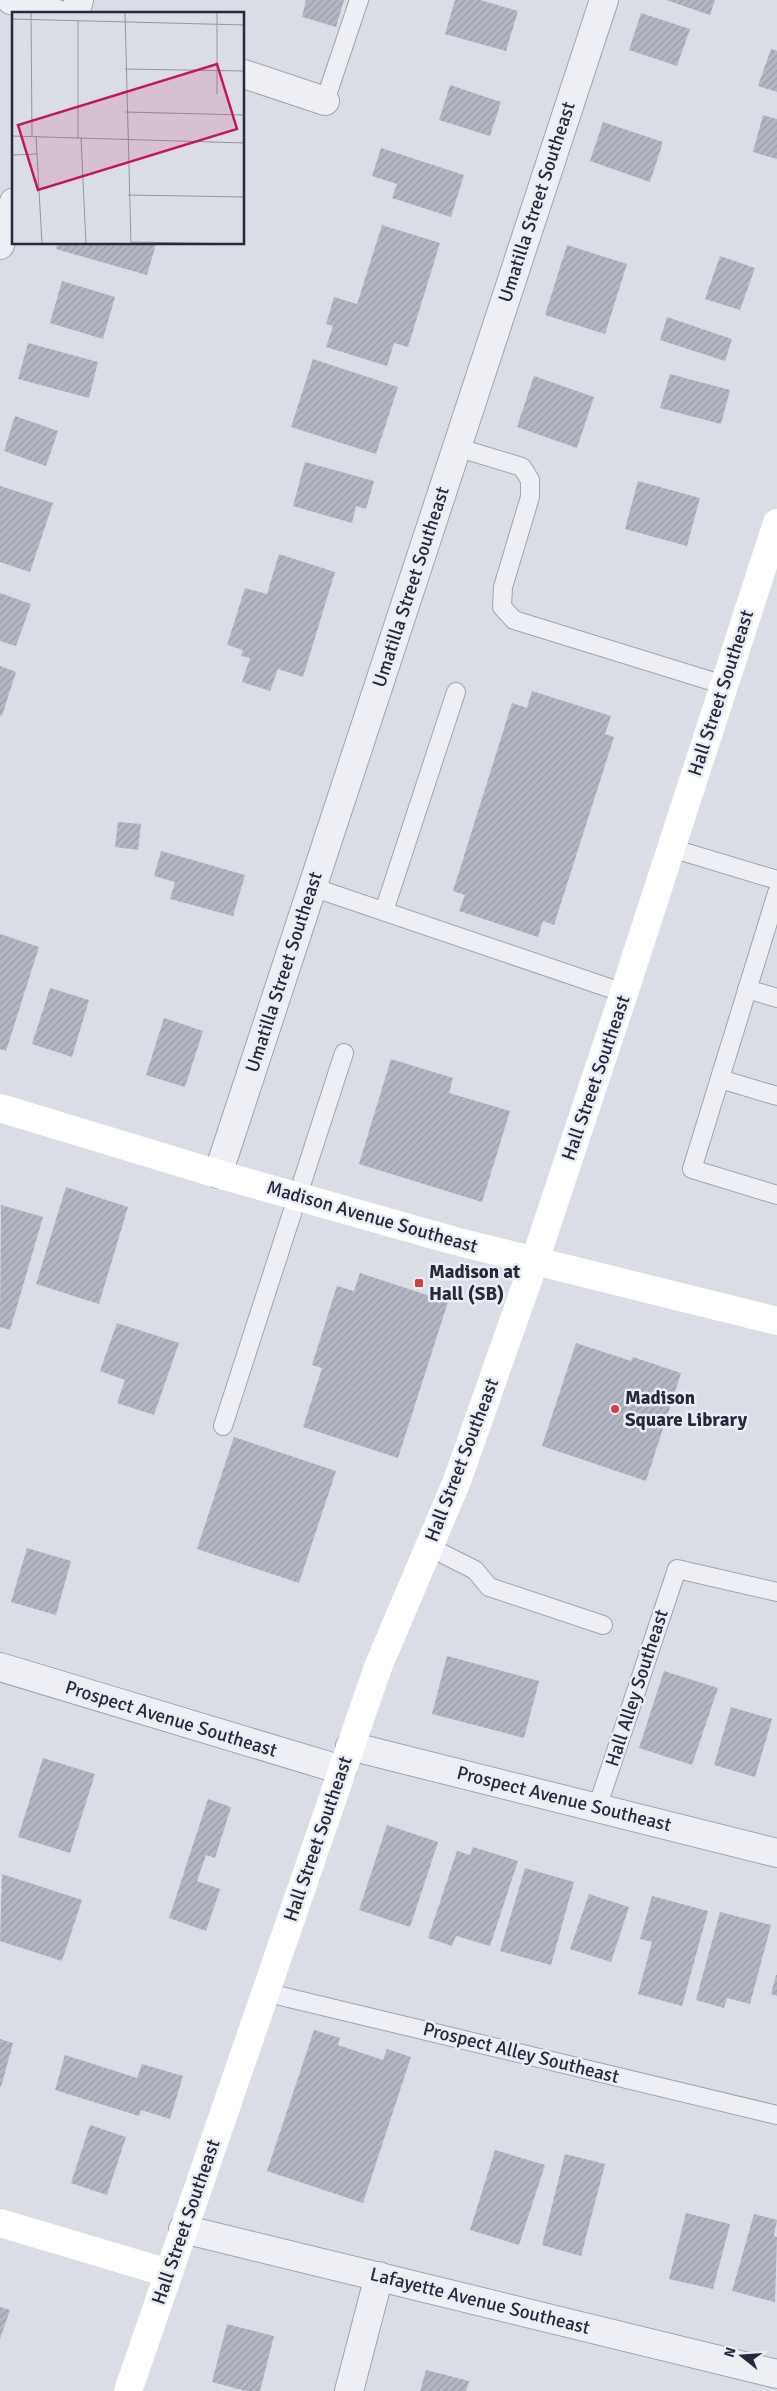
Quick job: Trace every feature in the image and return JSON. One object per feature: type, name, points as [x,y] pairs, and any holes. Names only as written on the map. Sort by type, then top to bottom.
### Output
[{"type":"main road","name":"Hall Street Southeast","points":[[128,2391],[264,1992],[378,1667],[457,1481],[535,1260],[777,523]]},
{"type":"main road","name":"Madison Avenue Southeast","points":[[0,1108],[218,1174],[455,1241],[777,1321]]},
{"type":"main road","points":[[0,2223],[168,2273]]},
{"type":"street","points":[[11,0],[50,12]]},
{"type":"street","name":"Umatilla Street Southeast","points":[[218,1174],[604,0]]},
{"type":"street","points":[[245,74],[325,101]]},
{"type":"street","points":[[0,244],[12,208]]},
{"type":"street","name":"Prospect Avenue Southeast","points":[[0,1667],[346,1758],[598,1808],[777,1853]]},
{"type":"street","name":"Lafayette Avenue Southeast","points":[[184,2229],[777,2374]]},
{"type":"street","points":[[349,2391],[379,2276]]},
{"type":"lane","points":[[325,101],[359,0]]},
{"type":"lane","points":[[456,447],[522,467],[530,480],[530,497],[503,588],[502,606],[514,620],[724,684]]},
{"type":"lane","points":[[384,912],[456,692]]},
{"type":"lane","points":[[671,848],[777,880]]},
{"type":"lane","points":[[312,887],[624,993]]},
{"type":"lane","points":[[777,893],[692,1169],[777,1195]]},
{"type":"lane","points":[[747,989],[777,998]]},
{"type":"lane","points":[[223,1426],[344,1054]]},
{"type":"lane","points":[[720,1079],[777,1096]]},
{"type":"lane","points":[[429,1547],[475,1570],[489,1587],[603,1625]]},
{"type":"lane","name":"Hall Alley Southeast","points":[[598,1808],[677,1569],[777,1592]]},
{"type":"lane","name":"Prospect Alley Southeast","points":[[264,1992],[777,2115]]},
{"type":"building","points":[[306,0],[344,0],[336,27],[302,17]]},
{"type":"building","points":[[455,0],[480,0],[518,11],[506,51],[445,34]]},
{"type":"building","points":[[666,0],[715,0],[710,15]]},
{"type":"building","points":[[641,13],[690,29],[677,66],[629,50]]},
{"type":"building","points":[[771,49],[777,51],[777,92],[758,86]]},
{"type":"building","points":[[450,85],[501,102],[490,136],[439,120]]},
{"type":"building","points":[[763,115],[777,119],[777,159],[753,152]]},
{"type":"building","points":[[603,122],[663,142],[650,182],[590,161]]},
{"type":"building","points":[[381,148],[464,175],[451,217],[392,198],[397,184],[372,176]]},
{"type":"building","points":[[382,225],[440,243],[408,347],[394,343],[387,366],[326,347],[333,326],[326,324],[334,297],[357,304]]},
{"type":"building","points":[[57,245],[156,245],[147,275],[56,249]]},
{"type":"building","points":[[567,245],[627,264],[605,334],[545,315]]},
{"type":"building","points":[[720,256],[755,268],[740,310],[705,299]]},
{"type":"building","points":[[62,281],[115,297],[103,339],[50,323]]},
{"type":"building","points":[[667,317],[732,339],[725,361],[660,340]]},
{"type":"building","points":[[28,343],[98,362],[89,398],[18,379]]},
{"type":"building","points":[[313,359],[398,387],[376,454],[291,427]]},
{"type":"building","points":[[670,374],[730,390],[721,424],[660,408]]},
{"type":"building","points":[[534,376],[594,397],[577,448],[517,427]]},
{"type":"building","points":[[15,416],[58,431],[46,466],[4,451]]},
{"type":"building","points":[[305,462],[374,481],[366,509],[356,506],[352,523],[293,506]]},
{"type":"building","points":[[638,481],[700,498],[687,546],[625,529]]},
{"type":"building","points":[[0,486],[53,503],[30,572],[0,562]]},
{"type":"building","points":[[279,554],[335,572],[303,677],[278,669],[270,691],[242,682],[250,658],[241,656],[243,650],[227,645],[245,588],[267,594]]},
{"type":"building","points":[[0,593],[31,604],[16,646],[0,641]]},
{"type":"building","points":[[0,666],[16,672],[2,716],[0,715]]},
{"type":"building","points":[[532,691],[611,716],[605,734],[614,737],[554,925],[543,921],[538,937],[459,911],[465,895],[453,891],[512,703],[527,708]]},
{"type":"building","points":[[118,822],[141,824],[138,850],[115,847]]},
{"type":"building","points":[[161,851],[245,875],[233,916],[170,899],[175,882],[154,876]]},
{"type":"building","points":[[0,934],[39,947],[6,1051],[0,1049]]},
{"type":"building","points":[[50,988],[89,1000],[72,1057],[32,1044]]},
{"type":"building","points":[[164,1018],[203,1031],[185,1087],[146,1075]]},
{"type":"building","points":[[391,1059],[453,1078],[449,1093],[510,1111],[482,1202],[359,1164]]},
{"type":"building","points":[[66,1187],[128,1207],[99,1304],[36,1284]]},
{"type":"building","points":[[1,1205],[43,1217],[10,1330],[0,1327]]},
{"type":"building","points":[[360,1273],[448,1302],[398,1458],[303,1427],[322,1368],[312,1365],[337,1286],[354,1291]]},
{"type":"building","points":[[117,1323],[179,1343],[154,1415],[117,1403],[125,1380],[100,1371]]},
{"type":"building","points":[[576,1343],[631,1361],[633,1357],[681,1373],[646,1481],[542,1446]]},
{"type":"building","points":[[234,1437],[336,1471],[299,1583],[197,1549]]},
{"type":"building","points":[[27,1548],[71,1561],[56,1615],[11,1602]]},
{"type":"building","points":[[447,1656],[539,1681],[524,1738],[432,1714]]},
{"type":"building","points":[[664,1671],[718,1688],[692,1765],[639,1748]]},
{"type":"building","points":[[731,1707],[772,1719],[755,1777],[714,1765]]},
{"type":"building","points":[[43,1758],[95,1774],[70,1853],[18,1837]]},
{"type":"building","points":[[208,1799],[231,1807],[215,1858],[206,1855],[197,1881],[220,1889],[206,1931],[169,1918]]},
{"type":"building","points":[[387,1825],[438,1842],[410,1927],[359,1910]]},
{"type":"building","points":[[473,1847],[518,1861],[490,1946],[456,1936],[452,1946],[428,1938],[457,1851],[470,1855]]},
{"type":"building","points":[[525,1868],[574,1882],[551,1965],[500,1951]]},
{"type":"building","points":[[2,1874],[82,1900],[62,1961],[0,1941]]},
{"type":"building","points":[[589,1894],[629,1907],[611,1962],[570,1949]]},
{"type":"building","points":[[652,1896],[708,1911],[682,2006],[638,1994],[652,1942],[640,1939]]},
{"type":"building","points":[[720,1912],[771,1925],[750,2004],[727,1998],[724,2008],[696,2000]]},
{"type":"building","points":[[777,1975],[777,1996],[771,1994]]},
{"type":"building","points":[[314,2030],[340,2038],[338,2045],[383,2060],[387,2049],[411,2057],[363,2203],[267,2171]]},
{"type":"building","points":[[0,2039],[13,2043],[1,2087],[0,2087]]},
{"type":"building","points":[[65,2055],[137,2078],[142,2064],[183,2076],[170,2119],[141,2110],[139,2116],[55,2090]]},
{"type":"building","points":[[90,2125],[126,2137],[107,2195],[71,2183]]},
{"type":"building","points":[[495,2150],[545,2165],[519,2245],[470,2230]]},
{"type":"building","points":[[565,2154],[605,2164],[581,2256],[542,2245]]},
{"type":"building","points":[[686,2213],[730,2224],[713,2289],[669,2279]]},
{"type":"building","points":[[754,2214],[777,2220],[774,2236],[777,2237],[775,2302],[732,2291]]},
{"type":"building","points":[[0,2307],[10,2310],[0,2339]]},
{"type":"building","points":[[227,2324],[274,2336],[260,2391],[246,2391],[212,2382]]},
{"type":"building","points":[[426,2370],[469,2381],[466,2391],[420,2391]]},
{"type":"place","name":"Madison at Hall (SB)","points":[[419,1283]]},
{"type":"place","name":"Madison Square Library","points":[[615,1409]]}]
